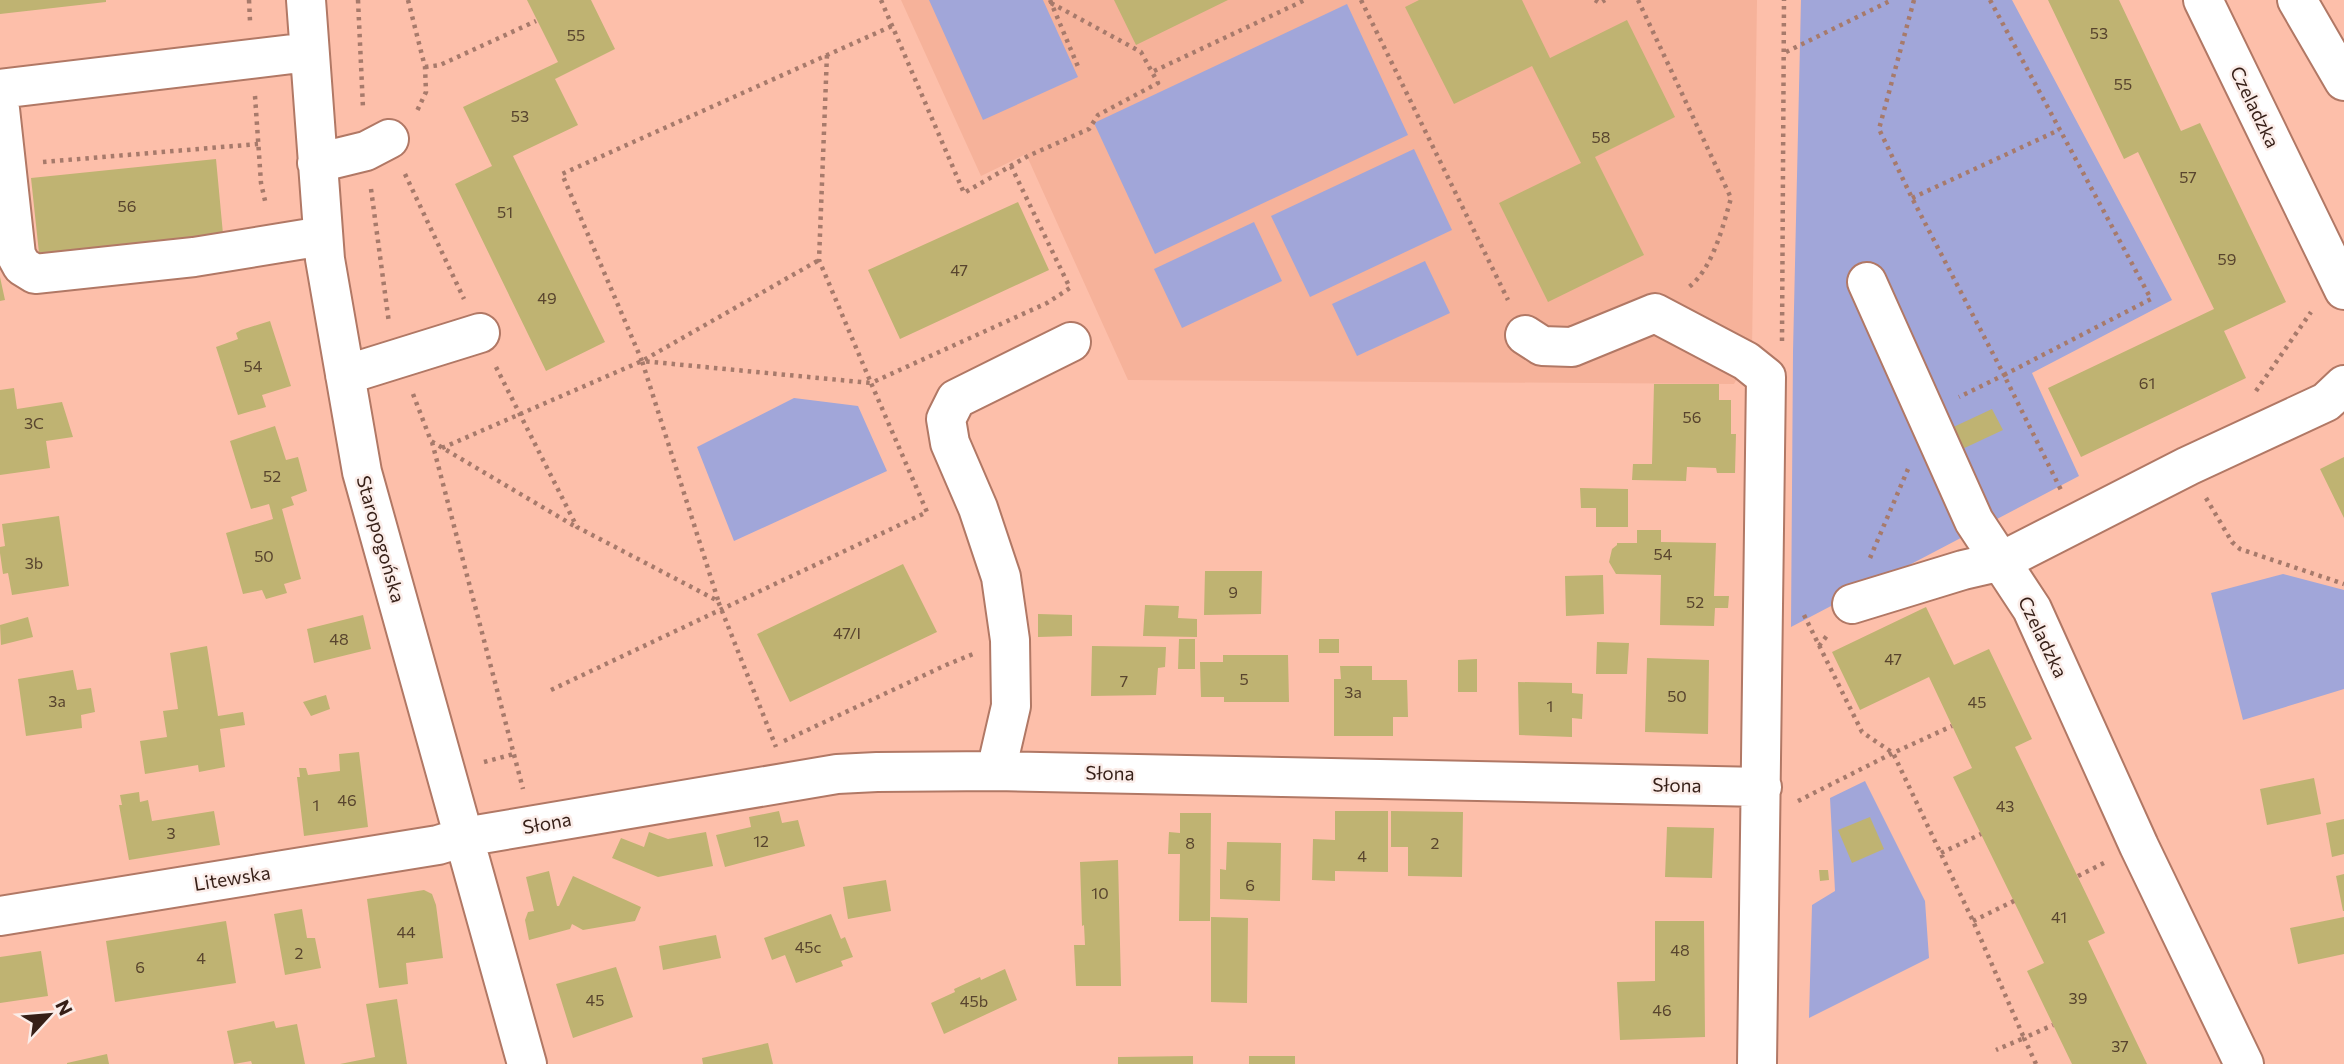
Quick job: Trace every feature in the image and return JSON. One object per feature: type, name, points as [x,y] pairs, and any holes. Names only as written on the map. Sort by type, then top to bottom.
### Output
[{"type":"street","name":"Staropogońska","points":[[306,0],[323,236],[362,472],[527,1064]]},
{"type":"street","name":"Czeladzka","points":[[2203,0],[2331,296]]},
{"type":"street","points":[[2297,0],[2344,81]]},
{"type":"street","points":[[0,89],[309,52]]},
{"type":"street","points":[[0,110],[5,186],[16,255],[22,266],[35,274],[194,257],[323,236]]},
{"type":"street","points":[[317,163],[378,145]]},
{"type":"street","name":"Czeladzka","points":[[1867,282],[1974,521],[2032,609],[2139,846],[2244,1064]]},
{"type":"street","points":[[1525,335],[1542,346],[1572,347],[1655,313],[1746,360],[1766,377],[1778,795],[1757,1064]]},
{"type":"street","points":[[345,376],[480,333]]},
{"type":"street","points":[[996,771],[1011,706],[1010,640],[1001,577],[978,508],[950,443],[946,419],[956,400],[1071,342]]},
{"type":"street","points":[[1852,604],[2002,561],[2188,466],[2326,402],[2344,385]]},
{"type":"street","name":"Słona","points":[[464,837],[837,774],[996,771],[1778,795]]},
{"type":"street","name":"Litewska","points":[[0,916],[438,845],[464,837]]},
{"type":"path","points":[[249,0],[261,183],[277,244]]},
{"type":"path","points":[[358,0],[378,145],[388,321],[399,359],[431,442],[533,825]]},
{"type":"path","points":[[378,145],[411,123],[426,92],[425,67],[408,0]]},
{"type":"path","points":[[881,0],[964,194],[1028,156],[1089,129],[1098,115],[1158,83],[1141,52],[1050,1]]},
{"type":"path","points":[[1152,72],[1305,0]]},
{"type":"path","points":[[1361,0],[1525,335]]},
{"type":"path","points":[[1595,0],[1600,3],[1605,0]]},
{"type":"path","points":[[1638,0],[1731,198],[1719,240],[1697,281],[1655,313]]},
{"type":"path","points":[[1782,349],[1784,0]]},
{"type":"path","points":[[1785,52],[1892,0]]},
{"type":"path","points":[[1914,0],[1879,129],[2063,494]]},
{"type":"path","points":[[1927,412],[2151,299],[1990,0]]},
{"type":"path","points":[[1050,1],[1079,69]]},
{"type":"path","points":[[425,67],[440,65],[536,21]]},
{"type":"path","points":[[779,754],[718,601],[642,361],[562,174],[892,26]]},
{"type":"path","points":[[551,690],[927,512],[818,260],[827,54]]},
{"type":"path","points":[[1912,198],[2059,130]]},
{"type":"path","points":[[5,186],[258,144]]},
{"type":"path","points":[[378,145],[480,333],[577,527]]},
{"type":"path","points":[[642,361],[871,383],[1047,303],[1070,289],[1011,166]]},
{"type":"path","points":[[442,448],[642,361],[818,260]]},
{"type":"path","points":[[2252,397],[2331,296]]},
{"type":"path","points":[[431,442],[577,527],[718,601]]},
{"type":"path","points":[[2188,466],[2232,542],[2241,550],[2344,584]]},
{"type":"path","points":[[1803,613],[1862,732],[1893,753],[1973,921],[2036,1064]]},
{"type":"path","points":[[776,745],[946,665],[1010,640]]},
{"type":"path","points":[[1778,795],[1893,753],[1952,726]]},
{"type":"path","points":[[1941,853],[1981,834]]},
{"type":"path","points":[[1973,921],[2014,901]]},
{"type":"path","points":[[1996,1050],[2053,1025]]},
{"type":"shaded area","points":[[901,0],[1757,0],[1752,350],[1734,384],[1128,380],[1026,154],[981,176]]},
{"type":"shaded area","points":[[929,0],[1043,0],[1078,77],[983,120]]},
{"type":"shaded area","points":[[1801,0],[2012,0],[2172,300],[2032,373],[2079,476],[1791,627],[1793,352]]},
{"type":"shaded area","points":[[1347,4],[1408,135],[1155,254],[1094,123]]},
{"type":"shaded area","points":[[1414,149],[1452,230],[1310,297],[1271,216]]},
{"type":"shaded area","points":[[1254,222],[1282,281],[1182,328],[1154,269]]},
{"type":"shaded area","points":[[1425,261],[1450,313],[1357,356],[1332,304]]},
{"type":"shaded area","points":[[794,398],[858,406],[887,471],[734,541],[697,447]]},
{"type":"shaded area","points":[[2283,574],[2344,590],[2344,689],[2243,720],[2211,593]]},
{"type":"shaded area","points":[[1865,781],[1925,901],[1929,958],[1809,1018],[1812,905],[1835,891],[1830,798]]},
{"type":"building","points":[[0,0],[106,0],[106,2],[0,14]]},
{"type":"building","points":[[527,0],[591,0],[615,49],[555,79],[578,125],[513,156],[605,342],[546,371],[455,184],[492,166],[463,107],[558,62]]},
{"type":"building","points":[[1114,0],[1228,0],[1136,45]]},
{"type":"building","points":[[1419,0],[1522,0],[1550,58],[1627,20],[1675,117],[1595,157],[1644,255],[1548,302],[1499,203],[1581,163],[1532,66],[1454,104],[1405,7]]},
{"type":"building","points":[[2048,0],[2119,0],[2181,131],[2200,123],[2286,302],[2224,331],[2246,378],[2081,457],[2048,388],[2214,309],[2138,152],[2124,159]]},
{"type":"building","points":[[216,159],[223,234],[39,253],[31,178]]},
{"type":"building","points":[[1018,202],[1049,270],[900,339],[868,270]]},
{"type":"building","points":[[0,277],[5,300],[0,301]]},
{"type":"building","points":[[270,321],[291,386],[262,395],[266,407],[238,415],[216,347],[238,339],[236,333],[241,330]]},
{"type":"building","points":[[1654,384],[1719,384],[1719,400],[1731,400],[1731,434],[1736,434],[1735,473],[1717,473],[1716,468],[1687,467],[1686,481],[1632,480],[1633,464],[1652,464]]},
{"type":"building","points":[[14,388],[17,409],[62,402],[73,437],[46,441],[50,468],[0,475],[0,390]]},
{"type":"building","points":[[1992,409],[2003,430],[1956,452],[1947,430]]},
{"type":"building","points":[[275,426],[286,460],[298,457],[307,491],[291,497],[294,505],[282,509],[301,579],[284,584],[287,593],[266,599],[262,590],[243,594],[226,533],[273,519],[269,504],[251,509],[230,441]]},
{"type":"building","points":[[2344,457],[2344,518],[2320,469]]},
{"type":"building","points":[[1580,488],[1628,489],[1628,527],[1596,527],[1596,508],[1581,508]]},
{"type":"building","points":[[59,516],[69,586],[12,595],[8,573],[3,574],[0,553],[0,547],[5,546],[2,524]]},
{"type":"building","points":[[1637,530],[1661,530],[1661,542],[1716,543],[1714,596],[1729,596],[1728,608],[1715,608],[1714,626],[1660,625],[1661,575],[1616,574],[1609,562],[1612,549],[1617,543],[1637,543]]},
{"type":"building","points":[[903,564],[937,632],[790,702],[757,634]]},
{"type":"building","points":[[1205,571],[1262,571],[1261,614],[1204,615]]},
{"type":"building","points":[[1603,575],[1604,614],[1566,616],[1565,576]]},
{"type":"building","points":[[1145,605],[1179,606],[1178,618],[1197,619],[1197,637],[1143,636]]},
{"type":"building","points":[[1926,607],[1954,665],[1989,649],[2032,739],[2015,747],[2105,933],[2088,941],[2147,1064],[2072,1064],[2027,971],[2044,963],[1953,777],[1972,768],[1929,677],[1860,710],[1832,652]]},
{"type":"building","points":[[1038,614],[1072,615],[1072,636],[1038,637]]},
{"type":"building","points":[[363,615],[371,649],[314,663],[307,629]]},
{"type":"building","points":[[28,617],[33,637],[1,645],[0,625]]},
{"type":"building","points":[[1179,639],[1195,639],[1195,669],[1178,669]]},
{"type":"building","points":[[1319,639],[1339,639],[1339,653],[1319,653]]},
{"type":"building","points":[[1597,642],[1629,643],[1627,674],[1596,674]]},
{"type":"building","points":[[207,646],[218,716],[243,712],[245,725],[220,729],[225,767],[199,772],[198,765],[145,774],[140,741],[167,737],[163,711],[178,709],[170,653]]},
{"type":"building","points":[[1092,646],[1166,647],[1165,667],[1158,668],[1156,695],[1091,696]]},
{"type":"building","points":[[1223,655],[1288,655],[1289,702],[1224,702],[1224,697],[1201,697],[1200,662],[1223,662]]},
{"type":"building","points":[[1647,658],[1709,660],[1708,734],[1645,732]]},
{"type":"building","points":[[1477,659],[1477,692],[1458,692],[1458,660]]},
{"type":"building","points":[[1340,666],[1372,666],[1372,680],[1407,680],[1408,717],[1393,717],[1393,736],[1334,736],[1334,679],[1341,679]]},
{"type":"building","points":[[73,670],[77,690],[91,688],[95,712],[81,715],[82,728],[26,736],[18,679]]},
{"type":"building","points":[[1518,682],[1572,683],[1572,693],[1583,694],[1582,719],[1572,718],[1572,737],[1519,735]]},
{"type":"building","points":[[326,695],[330,709],[311,716],[303,702]]},
{"type":"building","points":[[359,752],[368,827],[304,836],[297,777],[300,777],[299,768],[306,768],[308,775],[340,771],[339,754]]},
{"type":"building","points":[[2314,778],[2321,814],[2267,825],[2260,789]]},
{"type":"building","points":[[139,792],[140,802],[148,800],[152,821],[214,811],[220,845],[129,860],[119,805],[122,805],[120,795]]},
{"type":"building","points":[[779,811],[782,823],[798,820],[805,846],[725,867],[716,835],[751,827],[749,817]]},
{"type":"building","points":[[1335,811],[1388,811],[1388,872],[1335,871],[1335,881],[1312,880],[1313,839],[1335,840]]},
{"type":"building","points":[[1391,811],[1463,812],[1462,877],[1408,876],[1408,847],[1391,847]]},
{"type":"building","points":[[1180,813],[1211,813],[1210,921],[1179,921],[1180,854],[1168,854],[1169,832],[1180,833]]},
{"type":"building","points":[[1870,817],[1884,849],[1852,863],[1838,830]]},
{"type":"building","points":[[2344,819],[2344,854],[2332,857],[2326,823]]},
{"type":"building","points":[[1667,827],[1714,828],[1712,878],[1665,877]]},
{"type":"building","points":[[649,832],[668,839],[706,832],[713,866],[658,877],[612,858],[621,838],[644,847]]},
{"type":"building","points":[[1227,842],[1281,843],[1280,901],[1220,899],[1220,869],[1226,870]]},
{"type":"building","points":[[1118,860],[1121,986],[1076,986],[1074,945],[1085,945],[1080,862]]},
{"type":"building","points":[[1819,870],[1828,870],[1829,880],[1820,881]]},
{"type":"building","points":[[549,871],[557,906],[573,876],[641,907],[635,921],[583,930],[572,924],[570,929],[529,940],[525,920],[528,912],[534,911],[526,877]]},
{"type":"building","points":[[2344,874],[2344,911],[2343,911],[2336,876]]},
{"type":"building","points":[[886,880],[891,911],[848,919],[843,887]]},
{"type":"building","points":[[424,890],[432,894],[436,905],[443,958],[406,963],[408,984],[379,988],[367,899]]},
{"type":"building","points":[[302,909],[307,938],[315,938],[321,968],[285,975],[274,914]]},
{"type":"building","points":[[831,914],[841,939],[845,937],[853,957],[841,961],[843,966],[796,983],[785,955],[772,960],[764,938]]},
{"type":"building","points":[[1211,917],[1248,918],[1247,1003],[1211,1002]]},
{"type":"building","points":[[2344,917],[2344,954],[2298,964],[2290,928]]},
{"type":"building","points":[[226,921],[236,983],[115,1002],[106,941]]},
{"type":"building","points":[[1655,921],[1704,921],[1705,1037],[1620,1040],[1617,982],[1655,981]]},
{"type":"building","points":[[716,935],[721,958],[663,970],[659,946]]},
{"type":"building","points":[[41,951],[48,996],[0,1003],[0,957]]},
{"type":"building","points":[[616,967],[633,1017],[573,1038],[556,984]]},
{"type":"building","points":[[1005,969],[1017,1000],[944,1034],[931,1003],[980,977],[981,980]]},
{"type":"building","points":[[397,999],[407,1064],[340,1064],[375,1057],[366,1004]]},
{"type":"building","points":[[274,1021],[276,1028],[297,1024],[305,1064],[252,1064],[251,1061],[234,1064],[227,1031]]},
{"type":"building","points":[[768,1043],[773,1064],[703,1064],[702,1058]]},
{"type":"building","points":[[107,1054],[109,1064],[67,1064],[67,1063]]},
{"type":"building","points":[[1193,1056],[1193,1064],[1118,1064],[1118,1057]]},
{"type":"building","points":[[1249,1056],[1295,1056],[1295,1064],[1249,1064]]}]
